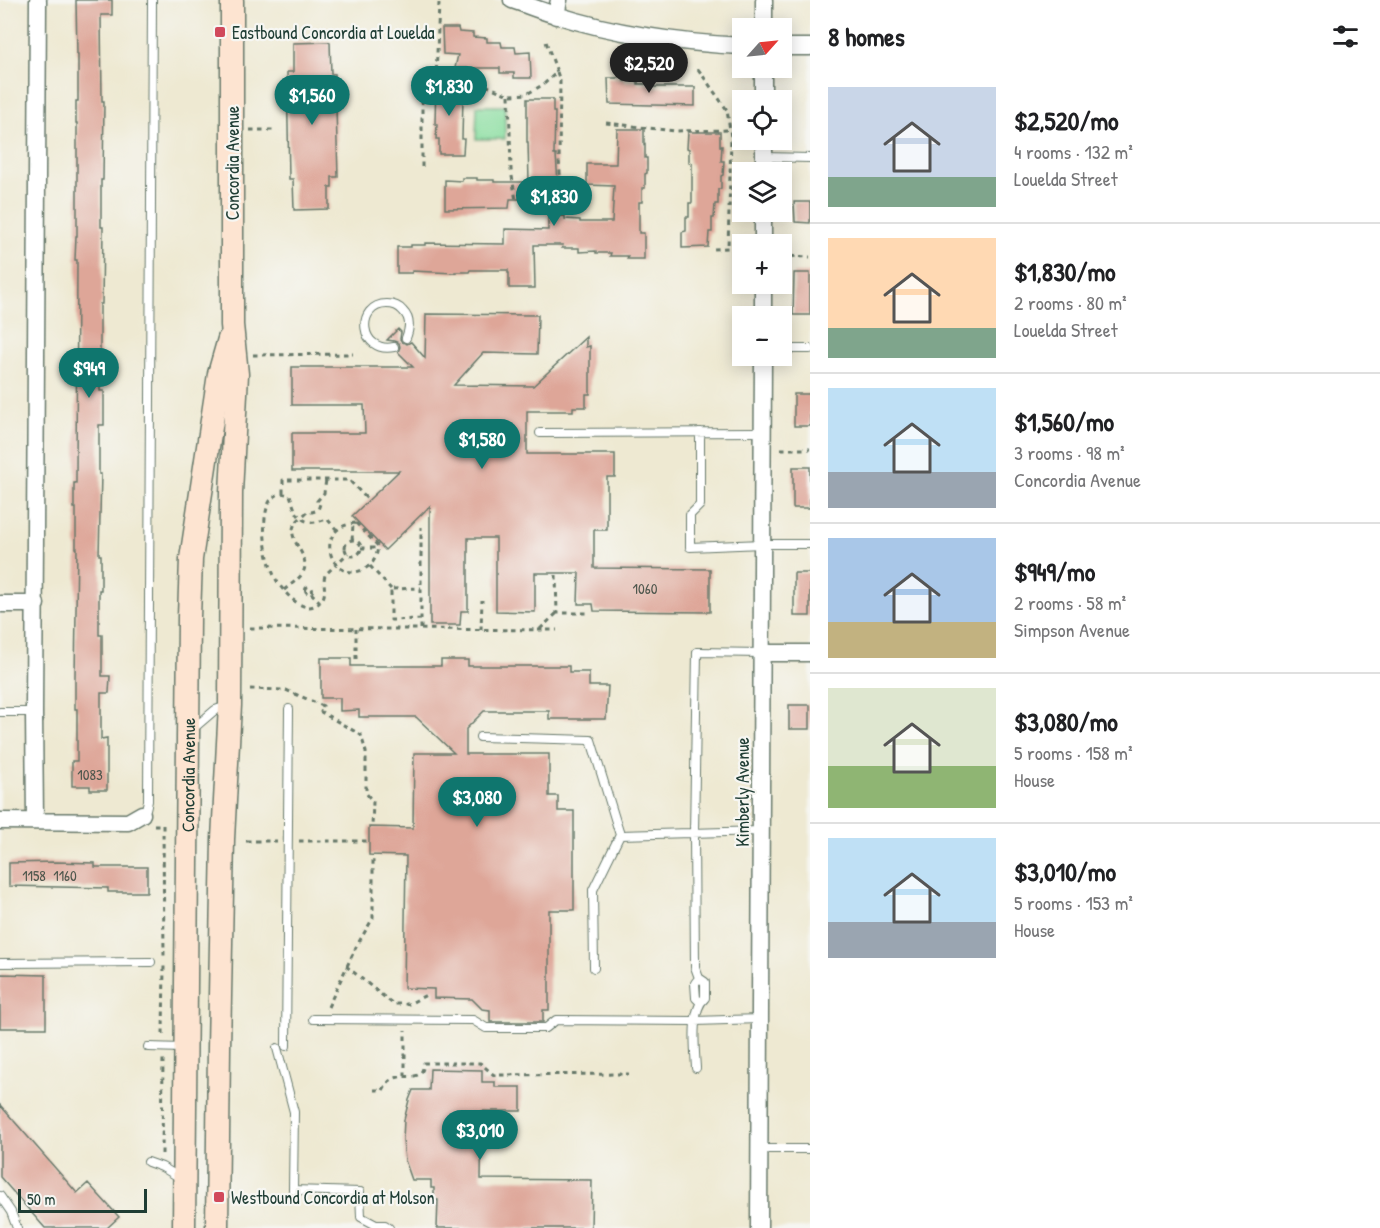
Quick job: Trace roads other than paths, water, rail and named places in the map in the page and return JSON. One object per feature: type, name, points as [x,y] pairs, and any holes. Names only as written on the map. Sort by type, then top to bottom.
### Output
[{"type":"main road","name":"Concordia Avenue","points":[[218,1228],[223,851],[230,705],[231,493],[237,374],[232,326],[232,0]]},
{"type":"main road","name":"Concordia Avenue","points":[[182,1224],[184,1181],[174,1048],[188,734],[191,558],[219,374],[232,326]]},
{"type":"street","points":[[35,821],[38,0]]},
{"type":"street","points":[[512,0],[557,8],[628,33],[704,44],[732,45]]},
{"type":"street","points":[[764,0],[764,18]]},
{"type":"street","points":[[792,47],[810,47]]},
{"type":"street","name":"Kimberly Avenue","points":[[759,1228],[763,366]]},
{"type":"street","points":[[0,604],[36,604]]},
{"type":"street","points":[[762,653],[810,653]]},
{"type":"street","points":[[0,821],[129,822],[142,814]]},
{"type":"lane","points":[[142,814],[148,801],[152,0]]},
{"type":"lane","points":[[784,162],[810,158]]},
{"type":"lane","points":[[394,347],[387,349],[379,347],[368,337],[365,323],[370,311],[376,306],[390,304],[402,309],[409,323],[406,338]]},
{"type":"lane","points":[[792,350],[810,349]]},
{"type":"lane","points":[[700,432],[700,505],[690,516],[690,547],[810,544]]},
{"type":"lane","points":[[540,433],[762,432]]},
{"type":"lane","points":[[696,1068],[695,1021],[700,1002],[705,998],[705,982],[699,978],[694,968],[697,652],[762,653]]},
{"type":"lane","points":[[188,734],[214,710],[230,705]]},
{"type":"lane","points":[[286,1046],[289,709]]},
{"type":"lane","points":[[0,712],[34,712]]},
{"type":"lane","points":[[480,737],[591,740],[620,835],[593,890],[594,968]]},
{"type":"lane","points":[[620,835],[761,831]]},
{"type":"lane","points":[[0,963],[151,962]]},
{"type":"lane","points":[[318,1019],[472,1020],[486,1028],[546,1028],[556,1020],[760,1019]]},
{"type":"lane","points":[[148,1047],[174,1048]]},
{"type":"lane","points":[[277,1048],[294,1112],[293,1190],[360,1192],[361,1217],[376,1227],[385,1225],[389,1228]]},
{"type":"lane","points":[[759,1149],[810,1149]]},
{"type":"lane","points":[[148,1162],[162,1167],[184,1181]]},
{"type":"lane","points":[[0,1196],[11,1212],[17,1228]]},
{"type":"place","name":"Eastbound Concordia at Louelda","points":[[220,32]]},
{"type":"place","name":"Westbound Concordia at Molson","points":[[219,1197]]}]
